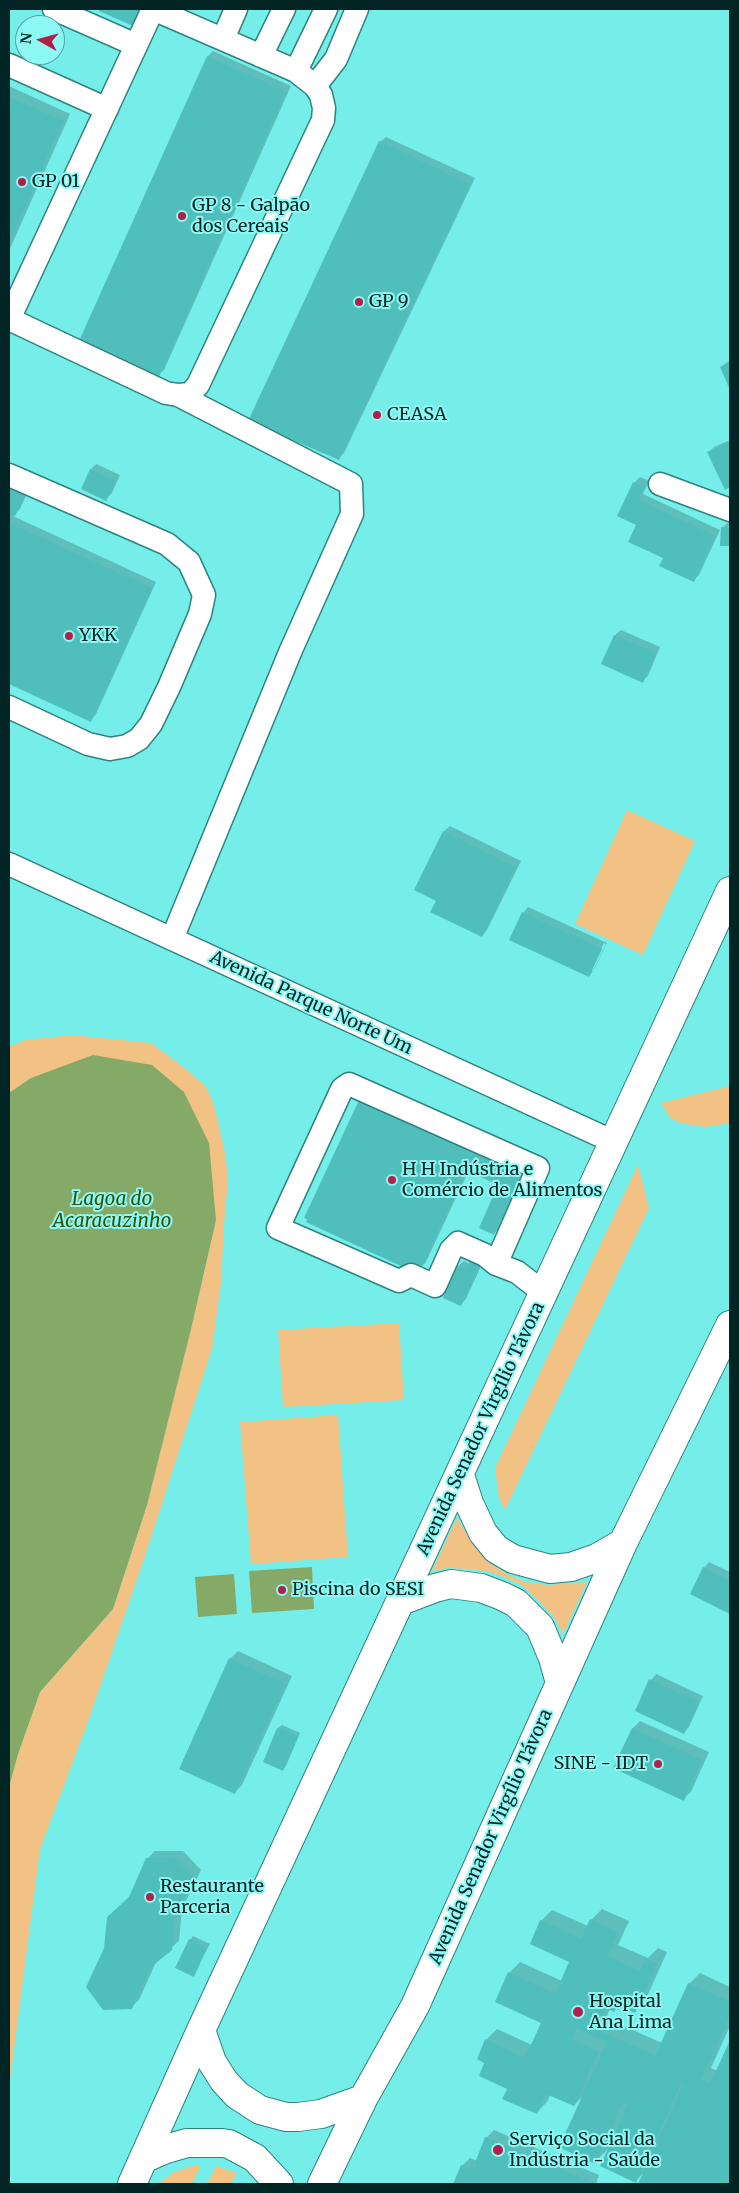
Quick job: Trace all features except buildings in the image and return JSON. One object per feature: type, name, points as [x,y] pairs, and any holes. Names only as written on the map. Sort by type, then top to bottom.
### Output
[{"type":"main road","name":"Avenida Senador Virgílio Távora","points":[[132,2184],[201,2030],[730,891]]},
{"type":"main road","name":"Avenida Senador Virgílio Távora","points":[[322,2184],[363,2099],[415,2006],[623,1543],[730,1325]]},
{"type":"main road","points":[[460,1475],[469,1503],[483,1533],[496,1550],[513,1559],[550,1569],[572,1567],[597,1558],[623,1543]]},
{"type":"main road","points":[[401,1601],[451,1584],[481,1588],[516,1603],[540,1627],[553,1658],[560,1683]]},
{"type":"main road","points":[[201,2030],[212,2062],[224,2081],[237,2095],[260,2110],[286,2117],[298,2117],[321,2114],[363,2099]]},
{"type":"main road","points":[[143,2159],[166,2148],[187,2143],[229,2144],[255,2158],[278,2184]]},
{"type":"street","points":[[54,9],[136,45]]},
{"type":"street","points":[[153,9],[296,71],[316,86],[324,108],[323,120],[198,385],[190,394],[166,393],[9,319],[136,45],[153,9]]},
{"type":"street","points":[[223,39],[236,9]]},
{"type":"street","points":[[262,56],[284,9]]},
{"type":"street","points":[[296,71],[326,9]]},
{"type":"street","points":[[316,86],[336,60],[357,9]]},
{"type":"street","points":[[9,65],[106,109]]},
{"type":"street","points":[[172,939],[290,650],[352,514],[351,484],[178,395]]},
{"type":"street","points":[[9,475],[167,544],[189,562],[204,595],[200,614],[151,724],[139,739],[127,746],[110,749],[88,744],[9,707]]},
{"type":"street","points":[[660,484],[730,510]]},
{"type":"street","name":"Avenida Parque Norte Um","points":[[9,864],[614,1142]]},
{"type":"street","points":[[496,1264],[538,1168],[349,1084],[342,1089],[278,1228],[399,1282],[411,1275],[435,1286],[451,1250],[458,1243],[485,1255],[496,1264],[517,1272],[544,1293]]},
{"type":"shaded area","points":[[9,9],[730,9],[730,2184],[9,2184]]},
{"type":"shaded area","points":[[627,810],[695,841],[643,955],[575,924]]},
{"type":"shaded area","points":[[72,1035],[151,1043],[206,1087],[214,1105],[225,1153],[228,1180],[221,1283],[212,1349],[146,1553],[89,1719],[40,1849],[9,2088],[9,1787],[18,1754],[40,1692],[113,1609],[147,1505],[216,1220],[31,1078],[9,1093],[9,1047],[25,1040]]},
{"type":"shaded area","points":[[730,1086],[730,1123],[705,1127],[680,1123],[670,1118],[661,1103]]},
{"type":"shaded area","points":[[638,1165],[649,1208],[505,1510],[499,1498],[495,1468]]},
{"type":"shaded area","points":[[399,1323],[404,1400],[283,1407],[278,1330]]},
{"type":"shaded area","points":[[338,1415],[348,1557],[251,1564],[240,1422]]},
{"type":"shaded area","points":[[457,1518],[476,1549],[494,1566],[509,1575],[525,1582],[548,1585],[587,1582],[563,1634],[554,1617],[523,1586],[490,1572],[447,1568],[432,1571]]},
{"type":"shaded area","points":[[201,2165],[192,2184],[159,2184],[174,2172]]},
{"type":"shaded area","points":[[216,2166],[237,2173],[231,2184],[207,2184]]},
{"type":"water","name":"Lagoa do Acaracuzinho","points":[[93,1055],[152,1065],[184,1092],[209,1143],[216,1220],[147,1505],[113,1609],[40,1692],[18,1754],[9,1787],[9,1093],[31,1078]]},
{"type":"water","name":"Piscina do SESI","points":[[312,1567],[314,1609],[252,1613],[249,1571]]},
{"type":"water","points":[[234,1574],[237,1614],[198,1617],[195,1577]]},
{"type":"place","name":"GP 01","points":[[22,182]]},
{"type":"place","name":"GP 8 - Galpão dos Cereais","points":[[182,216]]},
{"type":"place","name":"GP 9","points":[[359,302]]},
{"type":"place","name":"CEASA","points":[[377,415]]},
{"type":"place","name":"YKK","points":[[69,636]]},
{"type":"place","name":"H H Indústria e Comércio de Alimentos","points":[[392,1180]]},
{"type":"place","name":"Piscina do SESI","points":[[282,1590]]},
{"type":"place","name":"SINE - IDT","points":[[658,1764]]},
{"type":"place","name":"Restaurante Parceria","points":[[150,1897]]},
{"type":"place","name":"Hospital Ana Lima","points":[[578,2012]]},
{"type":"place","name":"Serviço Social da Indústria - Saúde","points":[[498,2150]]}]
